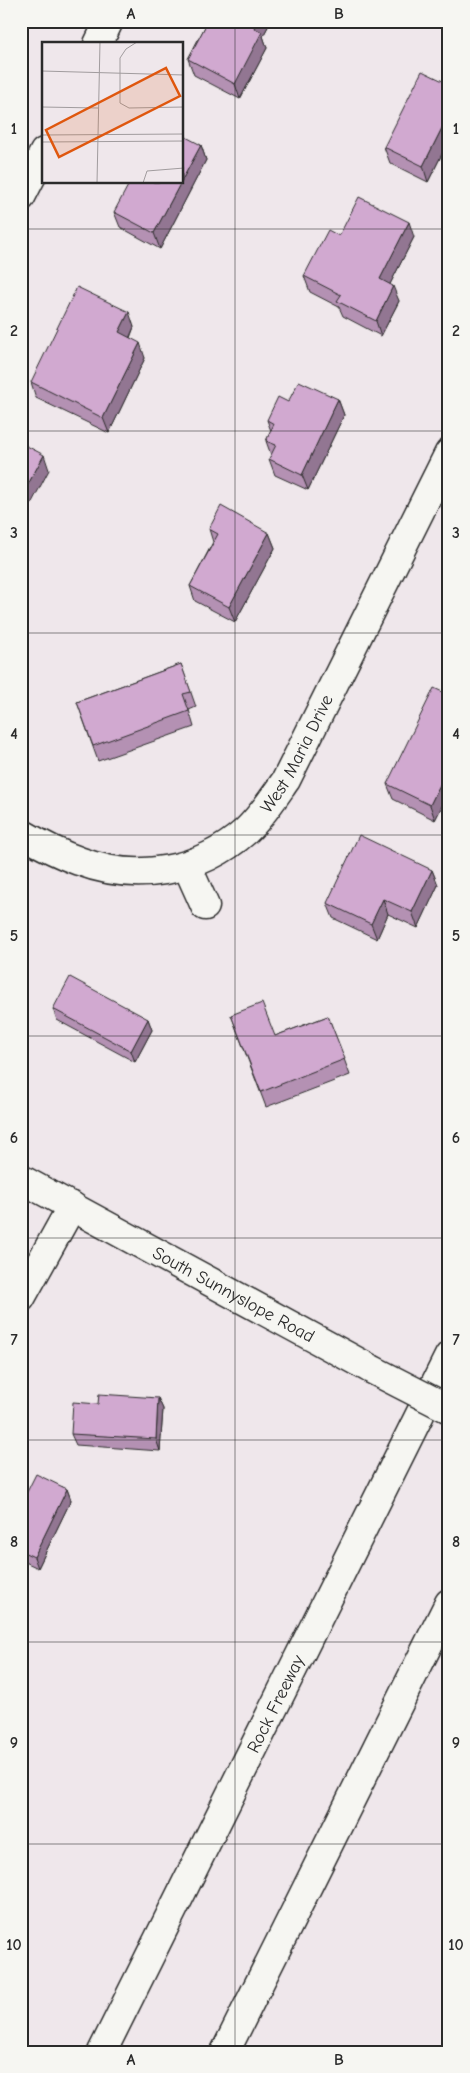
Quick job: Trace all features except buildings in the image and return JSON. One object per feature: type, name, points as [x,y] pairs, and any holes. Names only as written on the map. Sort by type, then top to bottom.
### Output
[{"type":"main road","points":[[99,42],[109,21]]},
{"type":"main road","points":[[21,197],[42,156]]},
{"type":"main road","name":"West Maria Drive","points":[[21,833],[50,849],[81,862],[121,871],[156,872],[187,866],[220,851],[247,830],[286,780],[449,453]]},
{"type":"main road","points":[[187,866],[205,906]]},
{"type":"main road","name":"South Sunnyslope Road","points":[[21,1179],[371,1369],[449,1409]]},
{"type":"main road","points":[[21,1298],[72,1206]]},
{"type":"main road","name":"Rock Freeway","points":[[102,2052],[449,1356]]},
{"type":"main road","points":[[225,2052],[449,1603]]}]
